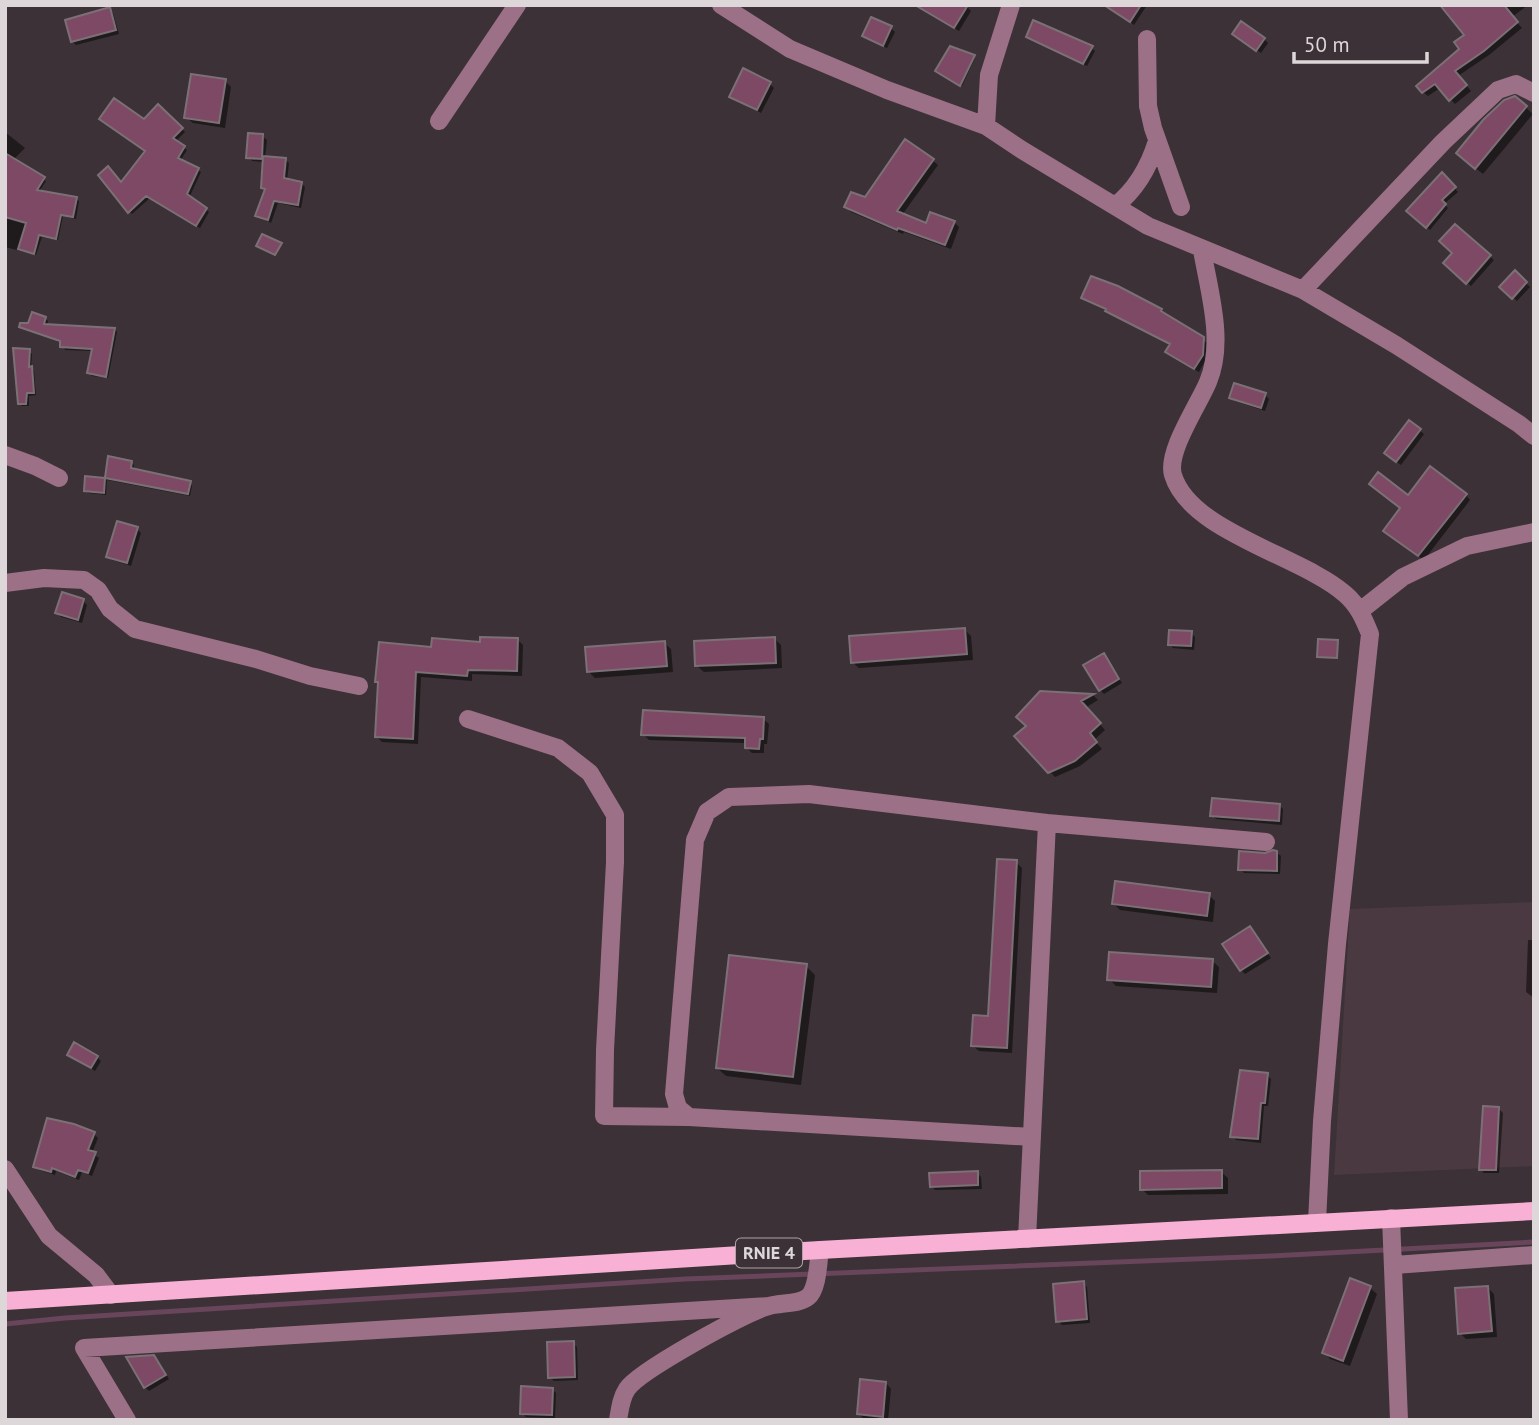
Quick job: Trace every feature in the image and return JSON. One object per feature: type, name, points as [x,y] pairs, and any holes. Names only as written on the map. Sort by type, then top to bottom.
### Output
[{"type":"main road","name":"RNIE 4","points":[[5,1301],[820,1250],[1534,1211]]},
{"type":"street","points":[[439,121],[517,5]]},
{"type":"street","points":[[721,5],[790,49],[887,90],[986,125],[1022,150],[1148,226],[1303,289],[1407,352],[1534,436]]},
{"type":"street","points":[[986,125],[989,75],[1012,5]]},
{"type":"street","points":[[1147,39],[1148,106],[1157,141],[1181,207]]},
{"type":"street","points":[[1303,289],[1443,142],[1498,90],[1516,85],[1534,93]]},
{"type":"street","points":[[1115,206],[1128,196],[1139,181],[1152,158],[1157,141]]},
{"type":"street","points":[[1202,250],[1213,312],[1215,348],[1209,379],[1174,454],[1171,472],[1179,491],[1202,514],[1345,593],[1360,611],[1370,634],[1337,944],[1322,1121],[1317,1222]]},
{"type":"street","points":[[5,455],[59,478]]},
{"type":"street","points":[[1360,611],[1403,577],[1467,546],[1534,532]]},
{"type":"street","points":[[5,583],[44,578],[84,580],[98,590],[110,609],[135,629],[256,659],[310,676],[359,686]]},
{"type":"street","points":[[468,719],[558,748],[590,773],[615,815],[604,1116],[689,1117],[1032,1136]]},
{"type":"street","points":[[689,1117],[678,1108],[674,1094],[695,840],[707,812],[729,797],[809,794],[1047,823],[1266,842]]},
{"type":"street","points":[[1027,1239],[1047,823]]},
{"type":"street","points":[[5,1169],[49,1236],[96,1275],[111,1295]]},
{"type":"street","points":[[1391,1218],[1399,1420]]},
{"type":"street","points":[[127,1420],[84,1348],[769,1306],[810,1296],[814,1289],[820,1250]]},
{"type":"street","points":[[1394,1265],[1534,1255]]},
{"type":"street","points":[[618,1420],[620,1404],[628,1387],[654,1367],[750,1313],[769,1306]]},
{"type":"shaded area","points":[[1534,902],[1534,1166],[1334,1175],[1350,909]]},
{"type":"building","points":[[915,5],[968,5],[954,28]]},
{"type":"building","points":[[1104,5],[1141,5],[1130,22]]},
{"type":"building","points":[[1440,5],[1504,5],[1518,22],[1455,71],[1467,85],[1449,101],[1435,84],[1422,93],[1416,86],[1459,49],[1454,42],[1464,35]]},
{"type":"building","points":[[110,7],[116,30],[71,42],[65,20]]},
{"type":"building","points":[[871,17],[892,26],[883,46],[862,36]]},
{"type":"building","points":[[1033,20],[1093,46],[1083,64],[1026,37]]},
{"type":"building","points":[[1241,21],[1265,38],[1256,51],[1232,34]]},
{"type":"building","points":[[950,46],[975,55],[960,86],[935,71]]},
{"type":"building","points":[[743,68],[771,82],[757,110],[729,97]]},
{"type":"building","points":[[191,74],[226,79],[219,123],[184,118]]},
{"type":"building","points":[[1515,96],[1527,106],[1475,169],[1456,153],[1483,120],[1504,100]]},
{"type":"building","points":[[114,98],[144,119],[158,104],[183,128],[173,138],[185,146],[178,158],[199,168],[187,194],[207,208],[196,226],[146,196],[128,213],[98,175],[108,166],[121,182],[145,151],[99,119]]},
{"type":"building","points":[[248,133],[263,134],[262,159],[246,158]]},
{"type":"building","points":[[905,139],[934,159],[897,211],[926,223],[930,212],[955,221],[945,245],[898,228],[897,230],[844,207],[851,192],[865,197]]},
{"type":"building","points":[[5,153],[45,177],[37,190],[77,197],[73,217],[61,215],[56,239],[39,235],[34,254],[18,249],[26,223],[5,217]]},
{"type":"building","points":[[263,156],[286,158],[284,178],[302,182],[298,205],[274,201],[268,220],[255,216],[265,189],[261,188]]},
{"type":"building","points":[[1442,172],[1456,187],[1442,200],[1446,204],[1426,228],[1406,211]]},
{"type":"building","points":[[1455,224],[1491,255],[1466,284],[1443,263],[1452,253],[1439,241]]},
{"type":"building","points":[[262,234],[282,243],[275,255],[256,246]]},
{"type":"building","points":[[1515,270],[1527,282],[1512,299],[1499,287]]},
{"type":"building","points":[[1091,276],[1118,286],[1162,309],[1161,311],[1204,337],[1203,355],[1194,369],[1165,352],[1170,344],[1081,298]]},
{"type":"building","points":[[32,312],[46,317],[44,324],[115,328],[106,377],[87,373],[92,349],[60,347],[60,341],[19,327],[20,323],[28,323]]},
{"type":"building","points":[[13,348],[30,349],[29,367],[32,366],[34,393],[27,393],[26,404],[18,404]]},
{"type":"building","points":[[1234,383],[1266,393],[1261,408],[1229,398]]},
{"type":"building","points":[[1409,420],[1421,429],[1396,462],[1384,453]]},
{"type":"building","points":[[108,456],[132,461],[131,468],[191,481],[188,494],[105,478]]},
{"type":"building","points":[[1430,466],[1467,494],[1418,556],[1383,531],[1400,508],[1369,484],[1378,472],[1408,495]]},
{"type":"building","points":[[85,476],[105,478],[104,493],[84,491]]},
{"type":"building","points":[[117,521],[138,527],[127,563],[106,557]]},
{"type":"building","points":[[62,592],[84,599],[78,620],[55,613]]},
{"type":"building","points":[[965,628],[967,654],[851,663],[849,636]]},
{"type":"building","points":[[1169,630],[1192,631],[1191,646],[1168,645]]},
{"type":"building","points":[[480,637],[518,638],[517,671],[468,670],[467,676],[416,672],[413,739],[375,737],[378,682],[375,682],[379,642],[431,647],[432,638],[480,642]]},
{"type":"building","points":[[775,637],[776,663],[695,666],[694,641]]},
{"type":"building","points":[[1318,639],[1338,640],[1337,658],[1317,657]]},
{"type":"building","points":[[665,641],[667,666],[587,672],[585,647]]},
{"type":"building","points":[[1104,653],[1119,679],[1099,691],[1083,665]]},
{"type":"building","points":[[1040,691],[1094,694],[1081,701],[1101,723],[1090,733],[1097,742],[1075,761],[1048,773],[1014,736],[1026,726],[1016,717]]},
{"type":"building","points":[[643,710],[764,717],[763,739],[760,739],[759,749],[745,748],[745,738],[641,735]]},
{"type":"building","points":[[1212,798],[1280,804],[1279,821],[1210,816]]},
{"type":"building","points":[[1239,851],[1265,853],[1277,851],[1277,871],[1238,870]]},
{"type":"building","points":[[997,859],[1017,860],[1007,1048],[971,1046],[973,1015],[988,1016]]},
{"type":"building","points":[[1115,881],[1210,893],[1207,916],[1112,904]]},
{"type":"building","points":[[1250,926],[1268,953],[1240,971],[1222,944]]},
{"type":"building","points":[[1109,952],[1213,959],[1211,987],[1107,980]]},
{"type":"building","points":[[729,955],[807,964],[793,1077],[716,1068]]},
{"type":"building","points":[[74,1042],[98,1056],[91,1068],[67,1055]]},
{"type":"building","points":[[1240,1070],[1268,1073],[1265,1103],[1261,1103],[1258,1139],[1230,1137]]},
{"type":"building","points":[[1483,1106],[1499,1107],[1496,1170],[1479,1170]]},
{"type":"building","points":[[47,1118],[95,1132],[88,1150],[96,1152],[88,1173],[78,1170],[75,1177],[52,1168],[51,1172],[33,1167]]},
{"type":"building","points":[[1222,1170],[1222,1188],[1140,1190],[1140,1171]]},
{"type":"building","points":[[978,1171],[978,1185],[930,1187],[929,1173]]},
{"type":"building","points":[[1350,1278],[1371,1286],[1343,1361],[1322,1353]]},
{"type":"building","points":[[1084,1281],[1087,1319],[1056,1322],[1053,1284]]},
{"type":"building","points":[[1488,1286],[1492,1331],[1458,1334],[1455,1288]]},
{"type":"building","points":[[574,1341],[575,1377],[548,1378],[547,1342]]},
{"type":"building","points":[[154,1355],[166,1375],[144,1388],[126,1357]]},
{"type":"building","points":[[860,1379],[886,1382],[883,1417],[857,1414]]},
{"type":"building","points":[[521,1386],[553,1388],[552,1415],[520,1414]]},
{"type":"waterway","points":[[5,1324],[685,1279],[1271,1256],[1534,1242]]}]
